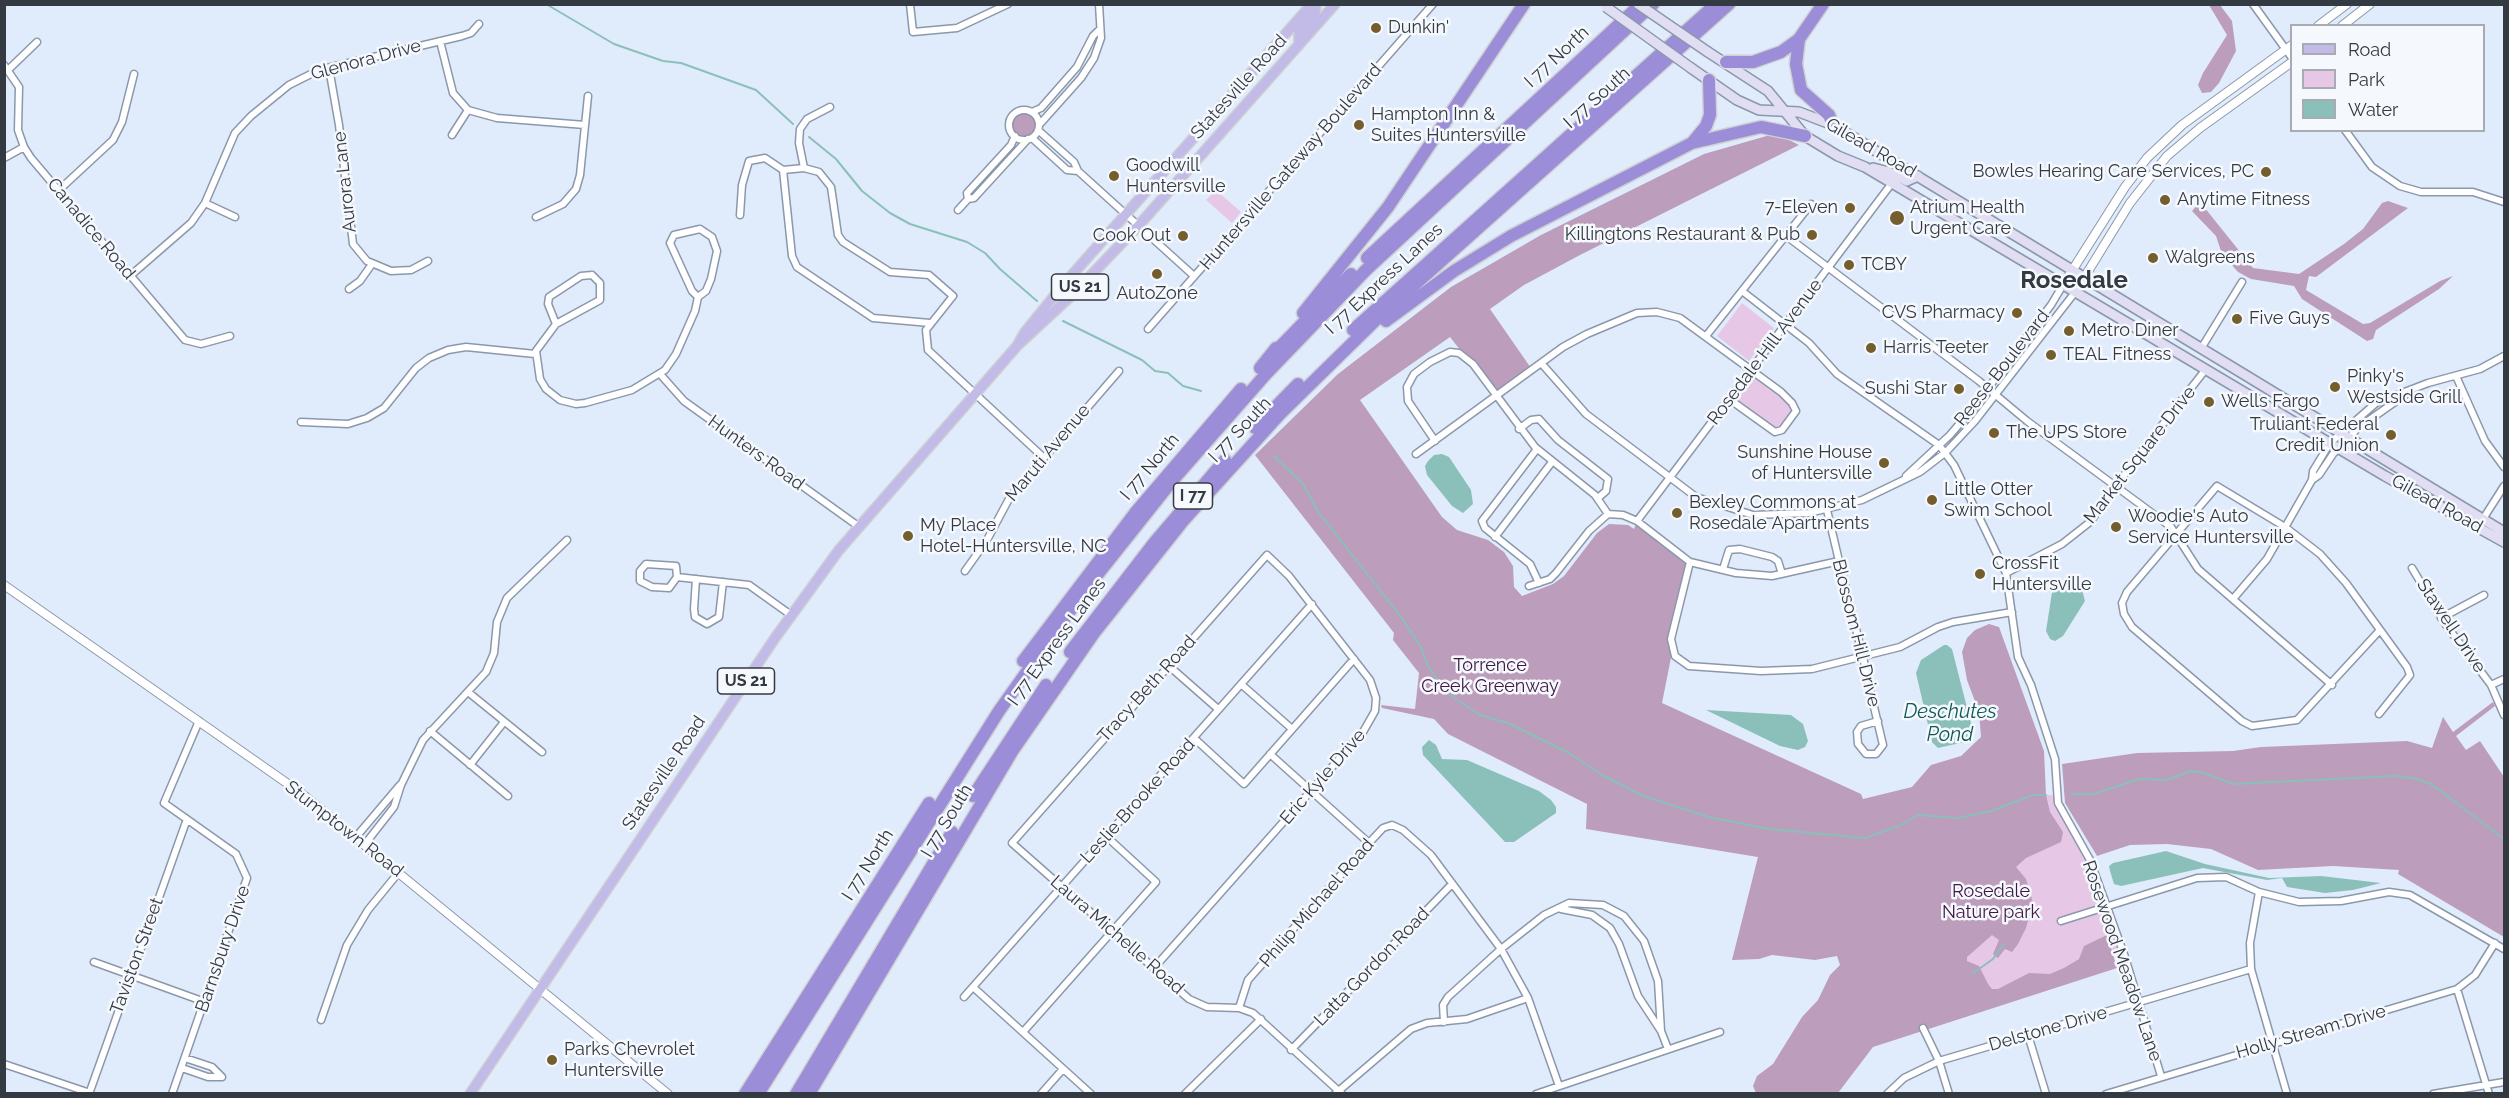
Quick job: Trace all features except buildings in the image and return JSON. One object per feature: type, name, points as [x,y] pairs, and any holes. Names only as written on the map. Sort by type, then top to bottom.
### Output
[{"type":"highway","name":"I 77 North","points":[[745,1094],[939,786],[1026,657],[1141,506],[1260,368],[1395,231],[1639,4]]},
{"type":"highway","name":"I 77 Express Lanes","points":[[758,1094],[999,711],[1082,594],[1172,481],[1266,374],[1366,270],[1653,4]]},
{"type":"highway","name":"I 77 Express Lanes","points":[[796,1094],[1006,745],[1082,635],[1177,515],[1274,408],[1377,308],[1716,4]]},
{"type":"highway","name":"I 77 South","points":[[809,1094],[974,811],[1066,671],[1184,521],[1255,440],[1313,380],[1419,281],[1729,4]]},
{"type":"highway","points":[[1726,62],[1765,59],[1799,39],[1823,4]]},
{"type":"highway","points":[[1260,368],[1388,207],[1526,6]]},
{"type":"highway","points":[[1799,39],[1796,64],[1801,90],[1829,115],[1833,125]]},
{"type":"highway","points":[[1692,143],[1706,126],[1710,115],[1709,80]]},
{"type":"highway","points":[[1313,380],[1406,305],[1482,253],[1692,143],[1744,129],[1761,127],[1805,136]]},
{"type":"main road","points":[[1299,45],[1299,32],[1315,14],[1314,4]]},
{"type":"main road","name":"Statesville Road","points":[[470,1094],[791,615],[858,526],[1017,346],[1025,332],[1064,284],[1314,4]]},
{"type":"main road","name":"Statesville Road","points":[[1017,346],[1030,337],[1139,225],[1335,4]]},
{"type":"main road","name":"Gilead Road","points":[[1639,4],[1768,91],[1805,136],[1838,156],[1865,167],[2334,445],[2505,542]]},
{"type":"main road","name":"Gilead Road","points":[[1604,6],[1749,106],[1766,112],[1807,114],[1833,125],[2505,532]]},
{"type":"main road","points":[[1865,167],[1889,172],[1907,181],[1918,176]]},
{"type":"main road","points":[[2207,368],[2213,363],[2218,364],[2264,385]]},
{"type":"street","points":[[910,4],[913,32],[952,29],[1008,4]]},
{"type":"street","points":[[987,4],[991,13]]},
{"type":"street","points":[[958,210],[968,199],[974,198],[1030,139],[1091,64],[1101,38],[1098,31],[1099,4]]},
{"type":"street","name":"Huntersville Gateway Boulevard","points":[[1148,328],[1433,4]]},
{"type":"street","points":[[2253,4],[2289,47]]},
{"type":"street","points":[[2321,24],[2347,4]]},
{"type":"street","points":[[2345,24],[2370,5]]},
{"type":"street","name":"Glenora Drive","points":[[130,276],[191,224],[205,202],[231,139],[238,128],[289,85],[309,74],[329,68],[471,33],[479,24]]},
{"type":"street","points":[[1015,136],[1009,124],[1013,115],[1020,110],[1032,112],[1041,108],[1077,67],[1098,31]]},
{"type":"street","points":[[440,41],[453,93],[468,110],[497,118],[585,125]]},
{"type":"street","points":[[7,67],[37,42]]},
{"type":"street","name":"Reese Boulevard","points":[[1901,481],[1939,446],[1988,389],[2051,305],[2071,269],[2134,173],[2163,141],[2204,108],[2289,47]]},
{"type":"street","name":"Reese Boulevard","points":[[1542,364],[1586,414],[1696,497],[1735,512],[1770,515],[1809,513],[1862,500],[1920,472],[1946,452],[1996,395],[2076,291],[2130,203],[2167,156],[2200,128],[2290,61]]},
{"type":"street","name":"Canadice Road","points":[[7,67],[19,87],[18,130],[24,147],[130,276],[189,342],[209,344],[230,336]]},
{"type":"street","name":"Aurora Lane","points":[[329,68],[339,125],[350,233],[357,251],[372,264]]},
{"type":"street","points":[[59,190],[113,140],[122,122],[134,74]]},
{"type":"street","points":[[536,217],[563,204],[576,189],[580,175],[588,96]]},
{"type":"street","points":[[804,168],[799,143],[800,129],[807,119],[830,107]]},
{"type":"street","points":[[452,135],[468,110]]},
{"type":"street","points":[[1032,112],[1039,128],[1074,162],[1078,171],[1194,276]]},
{"type":"street","points":[[2346,132],[2372,167],[2400,186],[2421,192],[2473,192],[2505,202]]},
{"type":"street","points":[[1015,136],[1030,139],[1067,170],[1078,171]]},
{"type":"street","points":[[968,199],[967,193],[1011,145],[1015,136]]},
{"type":"street","points":[[4,158],[24,147]]},
{"type":"street","points":[[740,215],[742,185],[749,161],[765,158],[783,170],[804,168],[819,172],[831,187],[838,235],[843,242],[890,272],[929,275],[953,296],[930,323],[925,341],[928,350],[973,395],[1043,457]]},
{"type":"street","points":[[783,170],[792,256],[797,267],[873,318],[930,323]]},
{"type":"street","name":"Rosedale Hill Avenue","points":[[1637,521],[1892,183]]},
{"type":"street","points":[[205,202],[235,217]]},
{"type":"street","points":[[1706,336],[1811,204]]},
{"type":"street","points":[[556,324],[548,304],[552,294],[581,276],[592,275],[596,278],[602,288],[600,300],[556,324],[544,337],[535,354],[537,371],[543,384],[552,395],[569,403],[585,403],[632,390],[660,374],[676,354],[695,311],[698,297],[706,291],[711,279],[717,251],[712,237],[700,229],[674,235],[670,243],[682,272],[698,297]]},
{"type":"street","points":[[1785,235],[1996,395],[2038,430],[2171,526],[2194,564],[2332,685]]},
{"type":"street","points":[[349,289],[360,281],[372,264],[398,272],[411,270],[428,261]]},
{"type":"street","points":[[2202,347],[2242,282]]},
{"type":"street","name":"Rosewood Meadow Lane","points":[[1742,291],[1817,350],[1837,374],[1946,452],[2006,573],[2018,657],[2031,685],[2055,759],[2058,803],[2090,860],[2139,1002],[2161,1076]]},
{"type":"street","points":[[1416,454],[1575,340],[1637,313],[1657,312],[1674,316],[1706,336],[1781,393],[1795,407],[1794,415],[1782,430],[1772,431],[1730,399]]},
{"type":"street","points":[[301,422],[348,424],[367,418],[384,408],[416,368],[429,358],[448,350],[466,346],[535,354]]},
{"type":"street","points":[[1435,441],[1412,408],[1406,394],[1410,380],[1430,362],[1450,352],[1466,356],[1519,429],[1537,449],[1598,498],[1608,514]]},
{"type":"street","points":[[2233,599],[2267,558],[2312,480],[2313,471],[2334,445],[2340,432],[2389,396],[2409,392],[2480,369],[2505,356]]},
{"type":"street","name":"Market Square Drive","points":[[2006,573],[2079,532],[2090,522],[2207,368]]},
{"type":"street","name":"Maruti Avenue","points":[[965,571],[987,540],[1005,503],[1119,370]]},
{"type":"street","name":"Hunters Road","points":[[660,374],[684,400],[858,526]]},
{"type":"street","points":[[2456,376],[2485,441],[2494,457],[2505,467]]},
{"type":"street","points":[[2334,445],[2348,438],[2409,392]]},
{"type":"street","points":[[1519,429],[1531,420],[1539,419],[1558,440],[1608,479],[1606,491],[1598,498]]},
{"type":"street","points":[[1537,449],[1482,521],[1485,528],[1530,564],[1539,583]]},
{"type":"street","points":[[1496,537],[1552,462]]},
{"type":"street","points":[[2379,714],[2410,675],[2408,667],[2380,630],[2320,554],[2285,527],[2217,486],[2123,598],[2122,608],[2132,627],[2241,721],[2252,726],[2297,720],[2332,685],[2380,630]]},
{"type":"street","points":[[2483,519],[2505,486]]},
{"type":"street","name":"Blossom Hill Drive","points":[[1827,510],[1863,657],[1878,721],[1883,747],[1876,753],[1866,754],[1858,744],[1857,732],[1861,726],[1878,721]]},
{"type":"street","points":[[1529,586],[1556,573],[1589,531],[1608,514],[1623,515],[1637,521],[1690,562],[1744,574],[1782,574],[1839,561]]},
{"type":"street","points":[[365,844],[394,807],[401,785],[423,740],[486,672],[493,660],[497,622],[507,598],[567,540]]},
{"type":"street","points":[[1723,569],[1729,550],[1740,549],[1772,557],[1778,561],[1782,574]]},
{"type":"street","name":"Tracy Beth Road","points":[[1012,843],[1267,555],[1285,571]]},
{"type":"street","points":[[1690,562],[1671,647],[1680,662],[1699,667],[1789,671],[1829,666],[1900,647],[1938,627],[1953,622],[2012,612]]},
{"type":"street","points":[[646,564],[676,566],[677,577],[669,588],[652,587],[640,581],[640,572],[646,564]]},
{"type":"street","name":"Stawell Drive","points":[[2412,568],[2441,618],[2491,685],[2505,715]]},
{"type":"street","name":"Eric Kyle Drive","points":[[1154,968],[1310,792],[1373,717],[1375,689],[1285,571]]},
{"type":"street","points":[[677,577],[749,585],[791,615]]},
{"type":"street","points":[[696,579],[694,609],[696,617],[707,624],[719,616],[723,582]]},
{"type":"street","name":"Stumptown Road","points":[[4,585],[301,793],[668,1094]]},
{"type":"street","points":[[2441,618],[2464,603],[2484,595]]},
{"type":"street","name":"Leslie Brooke Road","points":[[964,997],[1312,604]]},
{"type":"street","points":[[1194,738],[1244,784],[1354,659]]},
{"type":"street","points":[[1169,666],[1218,710]]},
{"type":"street","points":[[2491,685],[2505,679]]},
{"type":"street","points":[[1241,684],[1292,729]]},
{"type":"street","points":[[468,692],[542,752]]},
{"type":"street","name":"Barnsbury Drive","points":[[172,1094],[247,878],[236,854],[164,803],[199,721]]},
{"type":"street","points":[[470,765],[504,722]]},
{"type":"street","points":[[430,732],[508,796]]},
{"type":"street","points":[[1270,754],[1369,843]]},
{"type":"street","points":[[356,837],[401,785]]},
{"type":"street","name":"Taviston Street","points":[[89,1093],[129,975],[187,819]]},
{"type":"street","name":"Philip Michael Road","points":[[1239,1008],[1248,980],[1383,828],[1398,827],[1426,849],[1501,949],[1528,998],[1559,1086]]},
{"type":"street","points":[[1023,1032],[1156,882],[1107,837]]},
{"type":"street","name":"Laura Michelle Road","points":[[1012,843],[1194,1003],[1208,1007],[1239,1008],[1253,1012],[1338,1092]]},
{"type":"street","points":[[321,1020],[347,945],[369,910],[399,872]]},
{"type":"street","points":[[2061,921],[2197,878],[2226,877],[2259,892],[2299,902],[2322,903],[2389,892],[2410,895],[2505,949]]},
{"type":"street","name":"Latta Gordon Road","points":[[1292,1050],[1452,884]]},
{"type":"street","points":[[2259,892],[2250,943],[2251,969],[2288,1094]]},
{"type":"street","points":[[1444,1022],[1443,1005],[1448,997],[1501,949],[1544,915],[1575,902],[1603,905],[1624,916],[1636,928],[1647,948],[1658,981],[1661,1031]]},
{"type":"street","points":[[1560,909],[1592,915],[1610,928],[1617,939],[1638,996],[1661,1031],[1668,1050]]},
{"type":"street","name":"Holly Stream Drive","points":[[2106,1094],[2457,989],[2475,975],[2495,943]]},
{"type":"street","points":[[94,962],[205,1002]]},
{"type":"street","name":"Delstone Drive","points":[[1887,1094],[1904,1078],[1939,1061],[2251,969]]},
{"type":"street","points":[[973,987],[1091,1094]]},
{"type":"street","points":[[2457,989],[2489,1094]]},
{"type":"street","points":[[1338,1092],[1404,1033],[1427,1023],[1467,1019],[1528,998]]},
{"type":"street","points":[[1185,1094],[1261,1019]]},
{"type":"street","points":[[1923,1028],[1939,1061],[1949,1094]]},
{"type":"street","points":[[1536,1094],[1720,1032]]},
{"type":"street","points":[[2028,1035],[2046,1094]]},
{"type":"street","points":[[182,1068],[208,1077],[222,1077],[212,1067],[185,1058]]},
{"type":"street","points":[[4,1064],[89,1093]]},
{"type":"street","points":[[1041,1094],[1063,1068]]},
{"type":"street","points":[[2433,1094],[2505,1082]]},
{"type":"green space","points":[[2209,5],[2220,5],[2232,21],[2236,51],[2219,83],[2211,92],[2202,93],[2198,85],[2203,73],[2227,35]]},
{"type":"green space","points":[[1024,110],[1035,114],[1039,125],[1035,136],[1024,140],[1013,136],[1009,125],[1013,114]]},
{"type":"green space","points":[[1770,135],[1779,135],[1799,145],[1580,255],[1524,285],[1490,309],[1533,371],[1497,397],[1450,337],[1360,400],[1442,517],[1457,530],[1488,540],[1504,552],[1513,566],[1514,587],[1522,596],[1553,584],[1564,576],[1597,533],[1609,524],[1628,525],[1634,529],[1637,521],[1690,562],[1662,703],[1861,794],[1863,799],[1912,787],[1931,765],[1961,756],[1981,737],[1979,712],[1967,680],[1962,652],[1967,638],[1975,630],[1989,624],[1999,627],[2044,751],[2046,795],[2050,812],[2063,832],[2061,842],[2026,858],[2016,867],[2026,879],[2033,903],[2026,928],[2018,944],[2012,952],[2005,949],[1998,958],[1993,954],[1999,940],[1992,935],[1967,957],[1967,961],[1979,966],[1992,989],[1998,989],[2029,973],[2050,974],[2064,968],[2079,959],[2084,946],[2107,935],[2117,968],[1873,1047],[1838,1093],[1756,1093],[1753,1086],[1757,1076],[1773,1064],[1802,1017],[1818,1000],[1830,975],[1840,965],[1837,956],[1815,960],[1772,955],[1759,959],[1732,960],[1758,857],[1586,829],[1587,804],[1448,734],[1434,719],[1382,708],[1381,705],[1415,709],[1419,673],[1393,640],[1394,633],[1255,455],[1338,374],[1451,287],[1541,235],[1704,154]]},
{"type":"green space","points":[[1216,190],[1241,212],[1232,223],[1206,200]]},
{"type":"green space","points":[[2388,201],[2408,208],[2316,277],[2309,276],[2306,290],[2363,324],[2370,323],[2440,281],[2453,276],[2439,289],[2376,330],[2373,339],[2367,341],[2302,299],[2294,286],[2251,279],[2238,272],[2222,254],[2216,236],[2192,211],[2200,202],[2253,268],[2299,274],[2363,229],[2382,203]]},
{"type":"green space","points":[[1742,303],[1774,328],[1749,361],[1717,336]]},
{"type":"green space","points":[[1752,371],[1775,388],[1796,411],[1779,432],[1729,399]]},
{"type":"green space","points":[[2493,702],[2495,706],[2456,736],[2466,750],[2480,741],[2504,777],[2504,937],[2398,874],[2399,870],[2333,866],[2258,870],[2211,849],[2167,844],[2130,845],[2097,856],[2065,803],[2062,764],[2137,753],[2233,751],[2261,747],[2407,741],[2432,748],[2443,717],[2453,732]]},
{"type":"green space","name":"Rosedale Nature park","points":[[2033,795],[2056,795],[2090,860],[2123,952],[1931,1016]]},
{"type":"water","points":[[1442,454],[1449,457],[1471,490],[1473,504],[1463,513],[1452,506],[1427,475],[1425,466],[1428,461],[1434,455]]},
{"type":"water","points":[[2055,582],[2074,584],[2082,590],[2085,601],[2063,636],[2055,641],[2050,639],[2046,631],[2053,586]]},
{"type":"water","name":"Deschutes Pond","points":[[1944,645],[1952,649],[1973,731],[1965,742],[1938,748],[1932,742],[1916,673],[1921,660]]},
{"type":"water","points":[[1706,710],[1791,715],[1803,724],[1808,741],[1805,747],[1798,750],[1780,746]]},
{"type":"water","points":[[1429,740],[1436,745],[1442,759],[1467,760],[1539,791],[1551,800],[1556,807],[1556,813],[1514,842],[1505,842],[1423,755],[1422,747]]},
{"type":"water","points":[[2166,851],[2205,864],[2269,878],[2321,876],[2381,883],[2353,890],[2325,893],[2287,887],[2282,878],[2267,880],[2203,868],[2121,886],[2114,884],[2109,866],[2113,863]]},
{"type":"waterway","points":[[546,4],[614,44],[663,61],[681,63],[756,90],[793,124]]},
{"type":"waterway","points":[[809,137],[836,159],[862,191],[890,213],[910,224],[967,242],[985,253],[1037,301]]},
{"type":"waterway","points":[[1063,321],[1142,360],[1155,371],[1168,373],[1183,386],[1201,391]]},
{"type":"waterway","points":[[1274,456],[1303,484],[1319,513],[1402,618],[1421,647],[1428,666],[1447,693],[1480,715],[1508,723],[1567,752],[1602,775],[1641,795],[1709,817],[1769,829],[1865,838],[1899,826],[1918,815],[1958,818],[1991,811],[2033,795],[2046,795]]},
{"type":"waterway","points":[[2071,794],[2093,794],[2140,779],[2167,780],[2191,771],[2234,784],[2394,776],[2413,778],[2431,784],[2504,839]]},
{"type":"waterway","points":[[1972,974],[1993,959],[2003,945]]},
{"type":"place","name":"Dunkin'","points":[[1376,28]]},
{"type":"place","name":"Hampton Inn & Suites Huntersville","points":[[1359,125]]},
{"type":"place","name":"Bowles Hearing Care Services, PC","points":[[2266,172]]},
{"type":"place","name":"Goodwill Huntersville","points":[[1114,176]]},
{"type":"place","name":"Anytime Fitness","points":[[2165,200]]},
{"type":"place","name":"7-Eleven","points":[[1850,208]]},
{"type":"place","name":"Atrium Health Urgent Care","points":[[1897,218]]},
{"type":"place","name":"Killingtons Restaurant & Pub","points":[[1812,235]]},
{"type":"place","name":"Cook Out","points":[[1183,236]]},
{"type":"place","name":"Walgreens","points":[[2153,258]]},
{"type":"place","name":"TCBY","points":[[1849,265]]},
{"type":"place","name":"AutoZone","points":[[1157,274]]},
{"type":"place","name":"CVS Pharmacy","points":[[2017,313]]},
{"type":"place","name":"Five Guys","points":[[2237,319]]},
{"type":"place","name":"Metro Diner","points":[[2069,331]]},
{"type":"place","name":"Harris Teeter","points":[[1871,348]]},
{"type":"place","name":"TEAL Fitness","points":[[2051,355]]},
{"type":"place","name":"Pinky's Westside Grill","points":[[2335,387]]},
{"type":"place","name":"Sushi Star","points":[[1959,389]]},
{"type":"place","name":"Wells Fargo","points":[[2209,402]]},
{"type":"place","name":"The UPS Store","points":[[1994,433]]},
{"type":"place","name":"Truliant Federal Credit Union","points":[[2391,435]]},
{"type":"place","name":"Sunshine House of Huntersville","points":[[1884,463]]},
{"type":"place","name":"Little Otter Swim School","points":[[1932,500]]},
{"type":"place","name":"Bexley Commons at Rosedale Apartments","points":[[1677,513]]},
{"type":"place","name":"Woodie's Auto Service Huntersville","points":[[2116,527]]},
{"type":"place","name":"My Place Hotel-Huntersville, NC","points":[[908,536]]},
{"type":"place","name":"CrossFit Huntersville","points":[[1980,574]]},
{"type":"place","name":"Parks Chevrolet Huntersville","points":[[552,1060]]},
{"type":"district","name":"Rosedale","points":[[2074,281]]},
{"type":"park label","name":"Torrence Creek Greenway","points":[[1490,676]]}]
